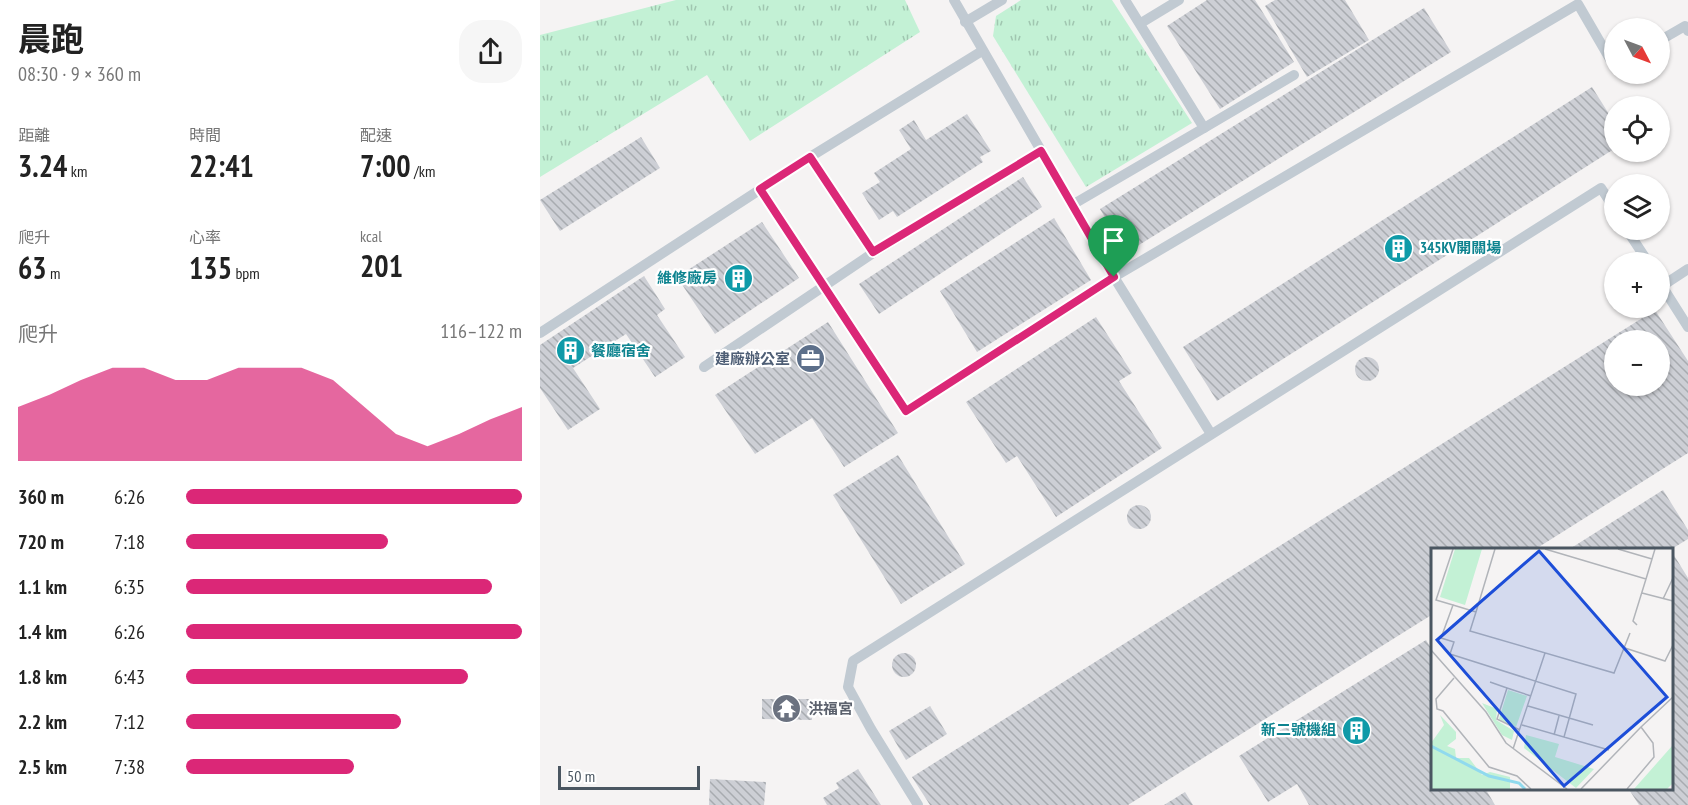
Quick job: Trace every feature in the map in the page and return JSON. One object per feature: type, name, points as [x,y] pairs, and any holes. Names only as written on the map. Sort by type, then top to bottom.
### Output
[{"type":"lane","points":[[954,0],[1114,277],[1211,434]]},
{"type":"lane","points":[[965,22],[1002,0]]},
{"type":"lane","points":[[1125,0],[1204,128]]},
{"type":"lane","points":[[1141,23],[1179,0]]},
{"type":"lane","points":[[760,189],[906,411],[1114,277],[1578,4],[1604,49]]},
{"type":"lane","points":[[1670,35],[1685,26],[1688,31]]},
{"type":"lane","points":[[540,333],[810,157],[982,51]]},
{"type":"lane","points":[[1072,205],[1294,75]]},
{"type":"lane","points":[[704,367],[873,252],[1041,151]]},
{"type":"lane","points":[[810,157],[873,252]]},
{"type":"lane","points":[[918,805],[848,687],[853,661],[1601,188],[1604,193]]},
{"type":"lane","points":[[1670,278],[1688,269]]},
{"type":"lane","points":[[1670,299],[1688,327]]},
{"type":"green space","points":[[676,0],[905,0],[920,32],[750,141],[707,75],[540,177],[540,35]]},
{"type":"green space","points":[[1021,0],[1112,0],[1192,123],[1086,187],[993,36],[996,16]]},
{"type":"building","points":[[1207,0],[1255,0],[1294,62],[1220,109],[1167,26]]},
{"type":"building","points":[[1275,0],[1345,0],[1369,40],[1307,77],[1265,6]]},
{"type":"building","points":[[1424,8],[1451,52],[1126,253],[1100,209]]},
{"type":"building","name":"345KV開關場","points":[[1592,87],[1604,106],[1604,155],[1217,401],[1183,347]]},
{"type":"building","points":[[967,114],[991,151],[980,157],[983,162],[897,217],[893,211],[879,220],[862,193],[880,182],[874,173],[911,149],[899,130],[914,120],[926,140]]},
{"type":"building","points":[[641,137],[660,168],[560,231],[540,200]]},
{"type":"building","points":[[1023,177],[1042,207],[879,314],[859,284]]},
{"type":"building","points":[[1054,218],[1091,280],[977,352],[940,291]]},
{"type":"building","name":"維修廠房","points":[[762,222],[799,278],[715,334],[677,277]]},
{"type":"building","name":"餐廳宿舍","points":[[644,276],[665,309],[657,315],[685,357],[655,377],[626,334],[573,368],[600,409],[568,430],[540,388],[540,345]]},
{"type":"building","points":[[1096,317],[1132,373],[1119,381],[1162,448],[1056,517],[1017,456],[1006,463],[966,402]]},
{"type":"building","points":[[1642,318],[1660,318],[1668,330],[1623,330]]},
{"type":"building","name":"建廠辦公室","points":[[828,322],[898,433],[844,467],[812,418],[755,454],[715,395]]},
{"type":"building","points":[[1670,333],[1688,361],[1688,453],[1537,548],[1431,548],[1431,615],[1128,805],[930,805],[912,777],[1604,342],[1604,396],[1670,396]]},
{"type":"building","points":[[1367,357],[1372,358],[1378,364],[1378,374],[1372,380],[1367,381],[1362,380],[1356,374],[1355,369],[1356,364],[1362,358]]},
{"type":"building","points":[[898,455],[965,564],[901,604],[833,495]]},
{"type":"building","points":[[1663,490],[1688,530],[1688,539],[1673,548],[1571,548]]},
{"type":"building","points":[[1139,505],[1144,506],[1150,512],[1150,522],[1144,528],[1139,529],[1134,528],[1128,522],[1127,517],[1128,512],[1134,506]]},
{"type":"building","points":[[1673,554],[1688,578],[1688,805],[1639,805],[1629,790],[1673,790]]},
{"type":"building","name":"新二號機組","points":[[1426,640],[1431,648],[1431,698],[1429,699],[1431,702],[1431,790],[1486,790],[1495,805],[1309,805],[1297,784],[1268,802],[1239,756]]},
{"type":"building","points":[[904,653],[909,654],[915,660],[915,670],[909,676],[904,677],[899,676],[893,670],[892,665],[893,660],[899,654]]},
{"type":"building","name":"洪福宮","points":[[762,699],[812,699],[812,720],[762,719]]},
{"type":"building","points":[[930,706],[947,734],[906,760],[889,731]]},
{"type":"building","points":[[858,769],[881,805],[827,805],[823,798],[839,788],[836,783]]},
{"type":"building","points":[[710,779],[766,782],[764,805],[709,805]]},
{"type":"building","points":[[1185,792],[1193,805],[1164,805]]},
{"type":"place","name":"345KV開關場","points":[[1399,248]]},
{"type":"place","name":"維修廠房","points":[[738,278]]},
{"type":"place","name":"餐廳宿舍","points":[[570,351]]},
{"type":"place","name":"建廠辦公室","points":[[811,359]]},
{"type":"place","name":"洪福宮","points":[[787,709]]},
{"type":"place","name":"新二號機組","points":[[1357,730]]},
{"type":"route","points":[[1041,151],[1114,277],[906,411],[760,189],[810,157],[873,252],[1041,151]]}]
